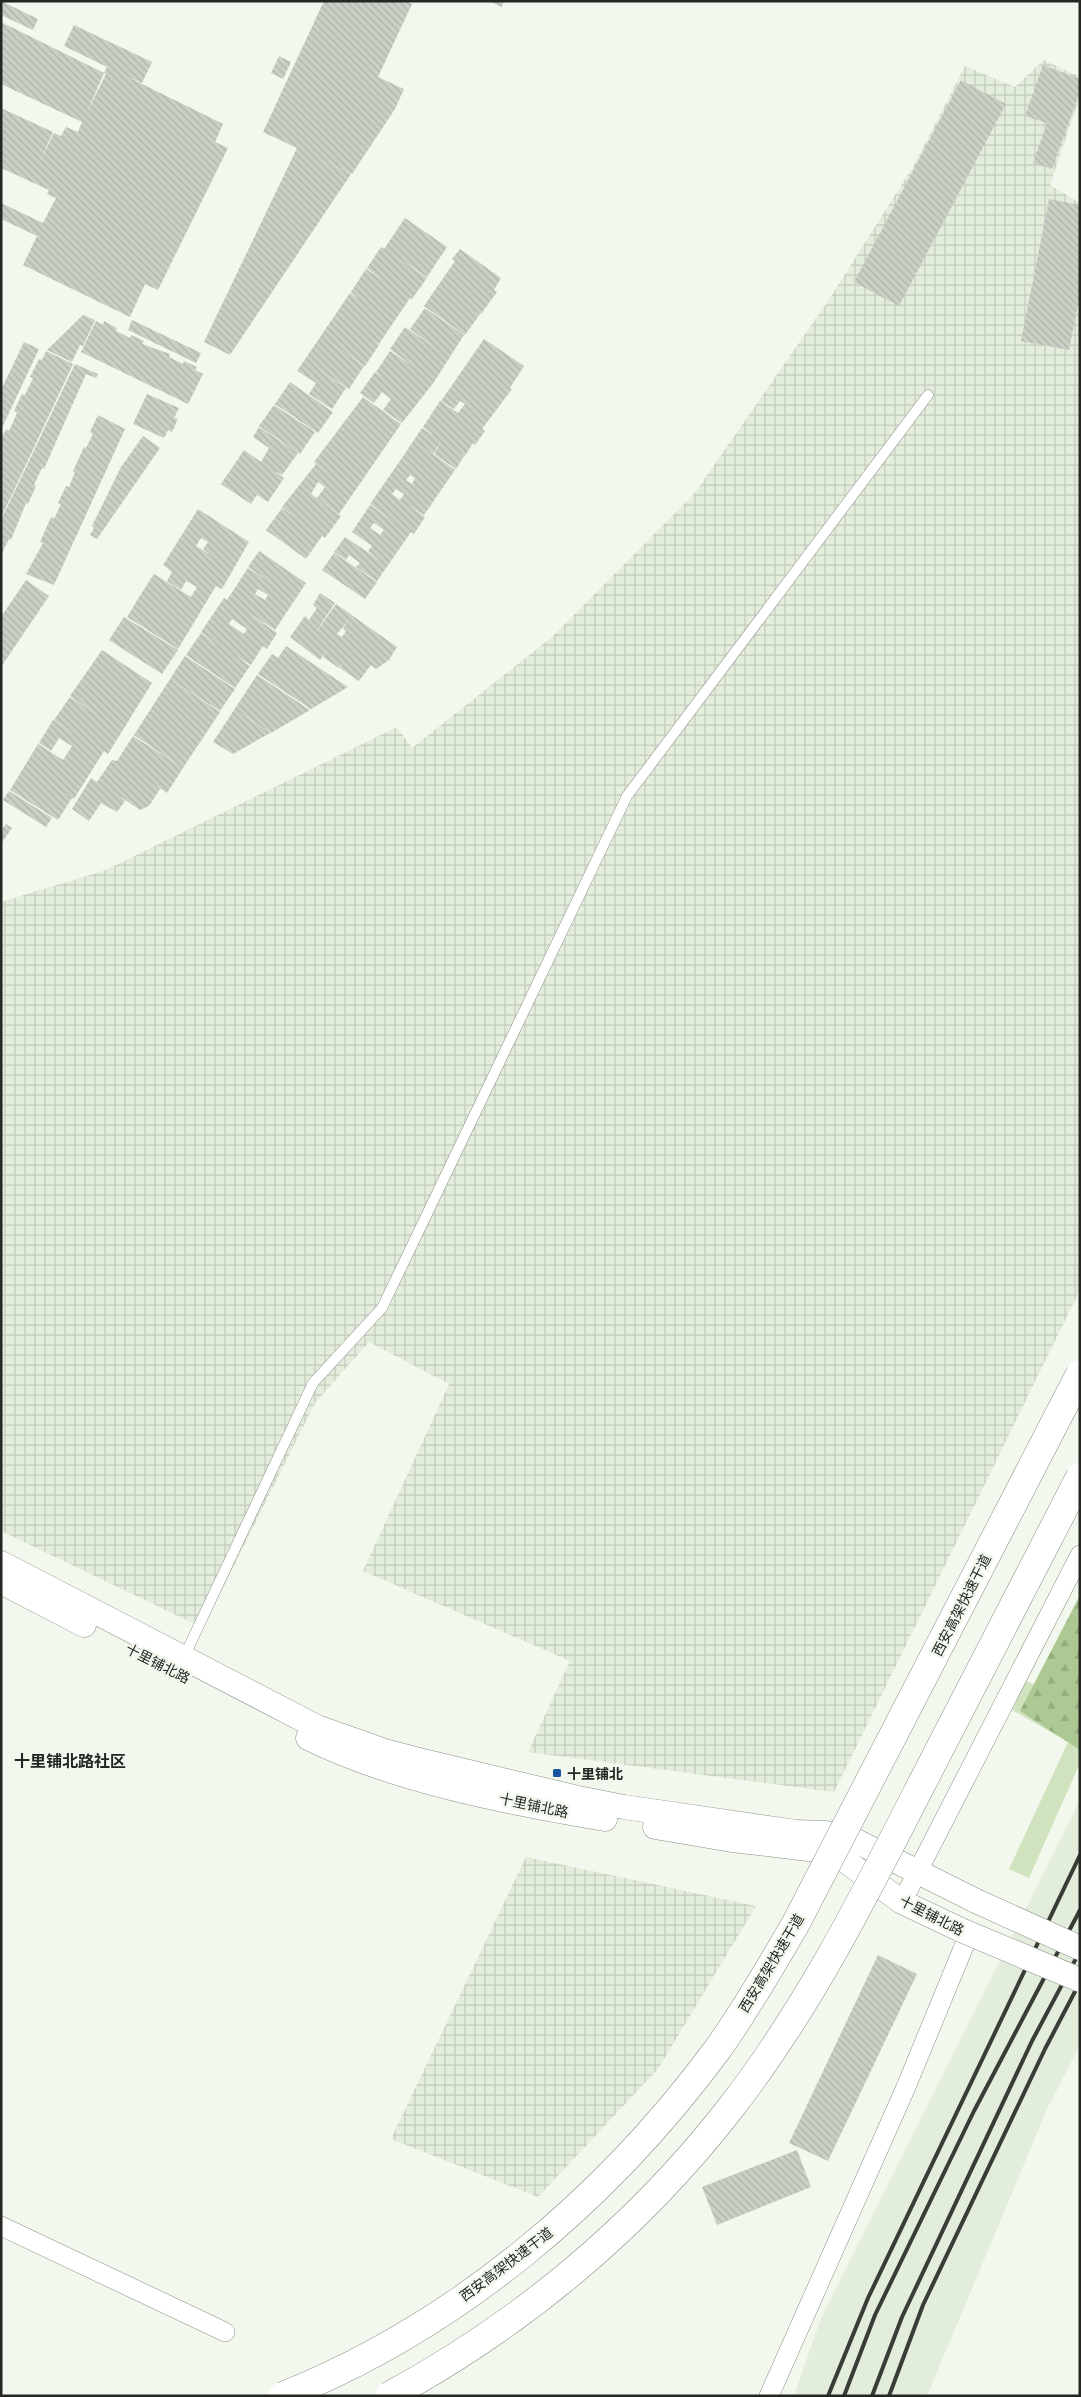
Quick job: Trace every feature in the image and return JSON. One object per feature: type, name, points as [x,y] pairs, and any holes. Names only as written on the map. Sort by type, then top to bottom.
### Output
[{"type":"highway","name":"西安高架快速干道","points":[[283,2396],[374,2352],[419,2326],[518,2258],[588,2197],[695,2079],[742,2012],[795,1925],[1080,1374]]},
{"type":"highway","points":[[388,2396],[477,2343],[574,2271],[612,2238],[669,2180],[705,2140],[750,2083],[821,1973],[885,1856],[1080,1477]]},
{"type":"street","points":[[902,1902],[1080,1555]]},
{"type":"street","name":"十里铺北路","points":[[1,1563],[180,1666],[325,1746],[367,1763],[482,1794],[570,1813],[732,1840],[817,1850],[840,1857],[858,1868],[902,1902],[965,1932],[1080,1980]]},
{"type":"street","name":"十里铺北路","points":[[1,1582],[180,1666],[318,1727],[385,1751],[472,1774],[624,1807],[852,1839],[917,1873],[1080,1948]]},
{"type":"street","points":[[770,2396],[906,2086],[965,1932]]},
{"type":"street","points":[[1,2226],[225,2332]]},
{"type":"lane","points":[[180,1666],[313,1383],[382,1308],[627,796],[928,396]]},
{"type":"shaded area","points":[[1044,60],[1080,77],[1080,96],[1050,185],[1080,203],[1080,1290],[834,1792],[528,1752],[570,1661],[363,1571],[449,1384],[369,1342],[315,1403],[203,1628],[1,1531],[1,902],[106,870],[397,727],[412,748],[552,637],[694,494],[828,301],[914,165],[965,66],[1015,87]]},
{"type":"shaded area","points":[[1080,1800],[1080,2045],[1048,2107],[927,2396],[794,2396],[821,2318]]},
{"type":"shaded area","points":[[526,1857],[756,1906],[658,2069],[538,2197],[391,2139]]},
{"type":"green space","points":[[1080,1595],[1080,1750],[1020,1711]]},
{"type":"green space","points":[[1026,1681],[1080,1704],[1080,1763],[1029,1878],[1009,1869],[1068,1742],[1012,1710]]},
{"type":"building","points":[[1,1],[38,19],[33,30],[1,15]]},
{"type":"building","points":[[324,1],[406,1],[412,4],[378,77],[404,89],[395,109],[352,174],[314,156],[351,174],[230,355],[204,342],[297,148],[263,132]]},
{"type":"building","points":[[489,1],[504,1],[502,7]]},
{"type":"building","points":[[1,22],[104,73],[107,67],[64,46],[74,25],[152,62],[142,83],[124,75],[223,124],[215,142],[228,148],[158,290],[145,284],[130,317],[23,265],[37,236],[1,219],[1,203],[43,223],[56,198],[47,194],[49,190],[1,168],[1,108],[53,132],[40,161],[54,133],[61,136],[66,127],[78,132],[82,122],[1,84]],"holes":[[[104,73],[106,74],[87,112]]]},
{"type":"building","points":[[279,56],[291,62],[283,79],[271,73]]},
{"type":"building","points":[[1043,65],[1080,79],[1080,92],[1052,169],[1033,163],[1047,123],[1025,116]]},
{"type":"building","points":[[961,80],[1006,104],[899,306],[854,282]]},
{"type":"building","points":[[1049,199],[1080,205],[1080,295],[1069,350],[1021,341]]},
{"type":"building","points":[[405,218],[447,247],[427,277],[392,254],[427,278],[412,299],[410,298],[379,344],[372,339],[379,345],[365,366],[325,339],[364,366],[349,389],[311,364],[346,388],[332,409],[309,394],[316,383],[297,371],[350,293],[359,299],[351,292],[366,269],[381,279],[367,268],[381,247],[384,249]]},
{"type":"building","points":[[460,249],[501,278],[494,290],[497,292],[481,314],[475,311],[480,314],[465,335],[424,306],[455,261],[452,259]]},
{"type":"building","points":[[425,308],[464,335],[434,382],[402,423],[383,410],[391,399],[382,392],[374,403],[360,393],[375,372],[385,379],[376,372],[390,351],[414,367],[390,349],[405,327],[437,349],[410,329]]},
{"type":"building","points":[[83,315],[95,320],[83,346],[80,345],[72,362],[47,350]]},
{"type":"building","points":[[132,320],[201,353],[196,363],[128,330]]},
{"type":"building","points":[[96,321],[103,325],[104,321],[117,328],[116,331],[130,338],[131,335],[144,341],[142,344],[170,354],[169,357],[183,364],[184,361],[197,367],[195,370],[203,374],[188,404],[81,352]]},
{"type":"building","points":[[484,339],[524,366],[510,388],[512,389],[482,429],[485,431],[475,445],[473,443],[465,456],[452,448],[464,456],[456,469],[434,454],[442,440],[433,454],[417,443],[455,470],[424,515],[409,506],[425,517],[414,534],[411,532],[377,581],[356,567],[360,563],[349,555],[346,560],[334,552],[345,537],[381,561],[368,551],[372,546],[352,532],[370,505],[398,524],[370,504],[422,428],[435,436],[423,427],[440,401],[458,413],[465,404],[460,401],[454,409],[441,401]],"holes":[[[410,475],[415,478],[412,484],[406,480]],[[396,489],[404,494],[400,500],[392,494]],[[374,523],[384,530],[380,535],[370,528]]]},
{"type":"building","points":[[24,342],[39,349],[1,430],[1,390]]},
{"type":"building","points":[[46,351],[73,364],[1,518],[1,439],[6,429],[9,431],[17,413],[14,411],[22,394],[25,395],[33,378],[30,377],[39,359],[42,360]]},
{"type":"building","points":[[75,364],[98,374],[96,378],[86,374],[44,469],[42,468],[34,485],[36,486],[28,504],[26,503],[11,540],[9,539],[1,555],[1,520]]},
{"type":"building","points":[[290,382],[333,412],[318,433],[275,404]]},
{"type":"building","points":[[147,394],[179,408],[174,418],[178,419],[172,432],[168,430],[164,438],[133,424]]},
{"type":"building","points":[[363,397],[401,424],[339,514],[317,498],[325,487],[318,482],[311,494],[341,516],[325,538],[322,536],[306,559],[266,530],[282,508],[297,519],[282,507],[316,464],[328,473],[314,462]]},
{"type":"building","points":[[274,405],[315,432],[300,454],[259,426]]},
{"type":"building","points":[[98,415],[125,429],[54,585],[26,574],[43,543],[40,542],[51,517],[54,519],[61,504],[58,503],[66,486],[69,487],[75,472],[73,471],[84,447],[86,448],[93,434],[90,432]]},
{"type":"building","points":[[259,427],[298,453],[282,475],[274,471],[284,478],[268,502],[238,482],[257,495],[251,504],[221,484],[244,450],[261,462],[269,448],[253,437]]},
{"type":"building","points":[[143,436],[160,448],[97,539],[90,535],[94,528],[92,526],[121,467]]},
{"type":"building","points":[[198,509],[249,542],[222,589],[216,586],[178,649],[127,617],[154,574],[191,597],[197,587],[186,581],[181,590],[167,581],[172,572],[163,565]],"holes":[[[201,538],[208,542],[203,549],[212,556],[196,546]]]},
{"type":"building","points":[[259,551],[306,583],[275,630],[246,611],[277,633],[267,649],[263,646],[251,665],[236,656],[250,666],[235,688],[186,655],[201,633],[217,644],[201,632],[224,598],[227,600],[248,568],[276,586],[248,567]],"holes":[[[258,589],[268,595],[265,600],[255,594]],[[232,619],[247,629],[244,634],[229,624]]]},
{"type":"building","points":[[334,553],[377,582],[365,599],[322,570]]},
{"type":"building","points":[[26,580],[49,596],[1,667],[1,617]]},
{"type":"building","points":[[320,593],[335,603],[312,638],[336,604],[397,647],[389,660],[376,669],[371,665],[359,681],[340,668],[344,661],[339,668],[323,657],[326,651],[320,660],[290,637],[305,616],[309,620],[317,608],[313,605]],"holes":[[[350,618],[343,628],[346,631],[342,637],[337,634]]]},
{"type":"building","points":[[124,617],[178,650],[162,674],[109,640]]},
{"type":"building","points":[[286,646],[348,687],[311,709],[258,674],[272,654],[278,658]]},
{"type":"building","points":[[102,650],[152,683],[108,754],[104,751],[74,799],[33,773],[72,798],[58,820],[10,790],[38,744],[63,760],[72,746],[59,738],[51,751],[39,743],[53,720],[78,736],[54,720],[70,697],[101,717],[70,696]]},
{"type":"building","points":[[185,656],[235,689],[220,711],[170,679]]},
{"type":"building","points":[[257,675],[310,710],[271,733],[237,711],[270,733],[233,754],[213,742]]},
{"type":"building","points":[[170,679],[220,712],[183,768],[134,735]]},
{"type":"building","points":[[133,736],[183,768],[167,793],[152,783],[160,789],[149,806],[140,810],[118,795],[125,801],[117,812],[101,803],[89,821],[72,809],[91,778],[97,782],[112,760],[117,761]]},
{"type":"building","points":[[9,791],[52,818],[46,827],[3,800]]},
{"type":"building","points":[[6,824],[12,828],[1,844],[1,830]]},
{"type":"building","points":[[878,1955],[917,1974],[828,2161],[789,2143]]},
{"type":"building","points":[[797,2150],[811,2187],[717,2225],[702,2187]]},
{"type":"railway","points":[[828,2396],[868,2298],[1080,1855]]},
{"type":"railway","points":[[844,2396],[875,2315],[974,2111],[1080,1910]]},
{"type":"railway","points":[[872,2396],[902,2317],[1032,2041],[1080,1951]]},
{"type":"railway","points":[[889,2396],[923,2305],[1045,2049],[1080,1982]]},
{"type":"place","name":"十里铺北","points":[[557,1773]]},
{"type":"district","name":"十里铺北路社区","points":[[70,1761]]}]
